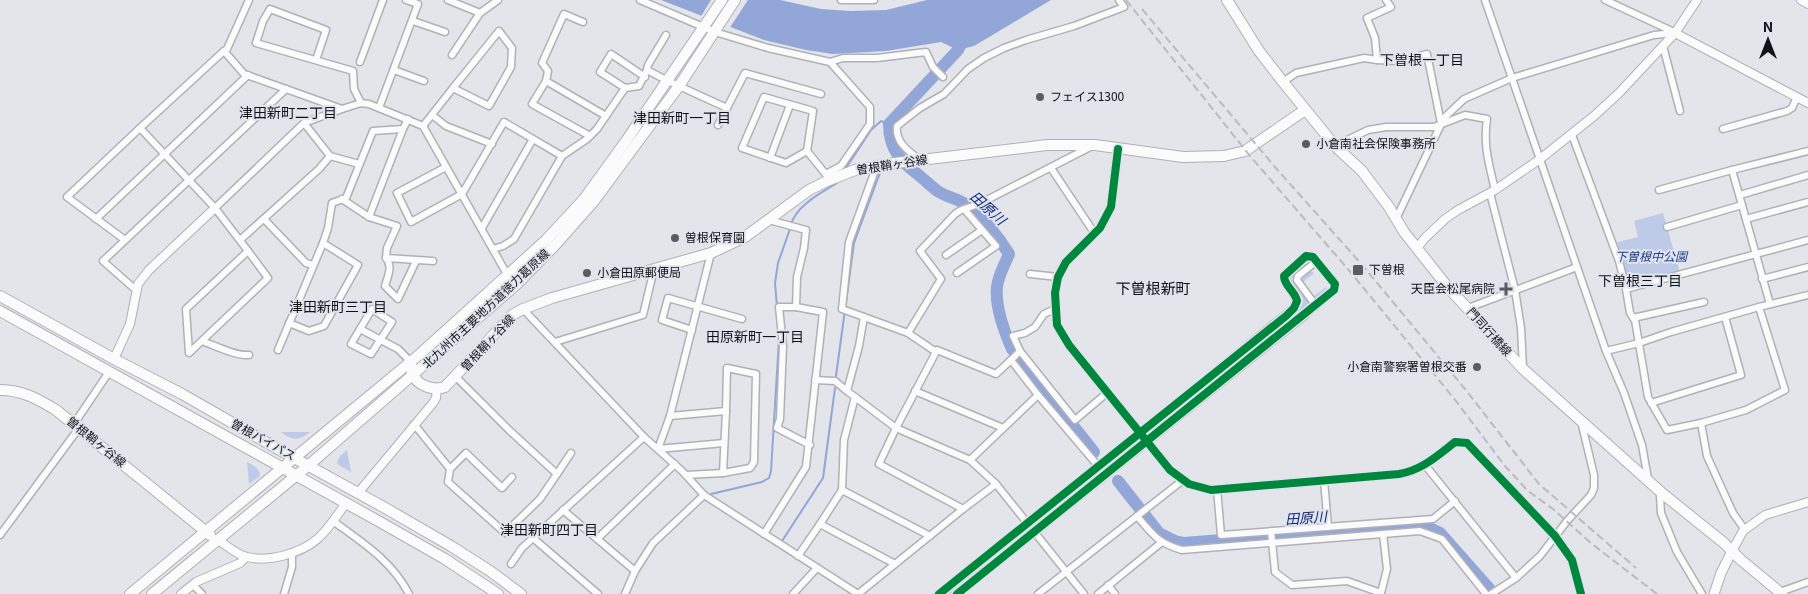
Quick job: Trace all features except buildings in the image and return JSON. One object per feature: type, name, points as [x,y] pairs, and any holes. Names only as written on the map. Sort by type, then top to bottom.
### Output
[{"type":"main road","name":"北九州市主要地方道徳力葛原線","points":[[411,362],[508,276],[546,240],[584,199],[668,82],[722,0]]},
{"type":"main road","name":"北九州市主要地方道徳力葛原線","points":[[413,376],[517,284],[594,201],[679,86],[735,0]]},
{"type":"main road","name":"門司行橋線","points":[[1227,0],[1259,50],[1305,110],[1335,146],[1362,171],[1446,285],[1523,369],[1663,494],[1781,593]]},
{"type":"main road","name":"曽根鞘ヶ谷線","points":[[436,389],[445,387],[456,377],[512,315],[523,309],[552,298],[711,253],[745,237],[828,176],[895,162],[1048,145],[1095,145],[1190,158],[1213,158],[1245,150],[1305,110]]},
{"type":"main road","name":"曽根バイパス","points":[[0,296],[182,394],[358,493],[450,546],[490,571],[521,594]]},
{"type":"main road","name":"曽根バイパス","points":[[0,311],[445,559],[498,594]]},
{"type":"main road","points":[[411,362],[413,376],[428,388],[436,389]]},
{"type":"main road","points":[[130,594],[411,362]]},
{"type":"main road","points":[[152,594],[309,465],[413,376]]},
{"type":"main road","name":"曽根鞘ヶ谷線","points":[[0,390],[14,390],[35,397],[56,410],[217,539]]},
{"type":"main road","points":[[1714,594],[1721,573],[1732,551]]},
{"type":"street","points":[[125,240],[67,197],[224,52],[249,0]]},
{"type":"street","points":[[360,62],[383,0]]},
{"type":"street","points":[[379,108],[420,2],[406,0]]},
{"type":"street","points":[[448,0],[480,13]]},
{"type":"street","points":[[452,55],[480,13],[498,0]]},
{"type":"street","points":[[640,0],[768,48],[830,62],[843,58],[877,58],[926,52],[933,67],[943,77]]},
{"type":"street","points":[[841,0],[874,0]]},
{"type":"street","points":[[917,160],[904,149],[896,132],[897,126],[907,117],[944,94],[968,69],[984,58],[1004,48],[1074,26],[1124,7],[1119,0]]},
{"type":"street","points":[[1377,60],[1375,38],[1367,18],[1391,7],[1386,0]]},
{"type":"street","points":[[1484,0],[1606,351],[1624,393],[1642,445],[1648,479]]},
{"type":"street","points":[[1604,0],[1675,33],[1808,103]]},
{"type":"street","points":[[1417,248],[1445,219],[1493,191],[1572,135],[1619,93],[1663,46],[1675,33],[1697,0]]},
{"type":"street","points":[[1801,0],[1808,4]]},
{"type":"street","points":[[316,60],[326,30],[270,9],[263,21],[256,43],[353,71],[354,89],[361,103]]},
{"type":"street","points":[[583,22],[564,14],[542,63],[548,71],[546,81],[532,104],[590,136]]},
{"type":"street","points":[[413,20],[445,32]]},
{"type":"street","points":[[423,126],[453,88],[500,31],[512,48],[511,68],[489,106],[453,88]]},
{"type":"street","points":[[1396,219],[1444,118],[1464,99],[1512,78],[1654,35],[1675,33]]},
{"type":"street","points":[[645,77],[611,54],[600,72],[625,88],[640,86],[645,77],[648,65],[666,35]]},
{"type":"street","points":[[1663,46],[1680,111]]},
{"type":"street","points":[[224,52],[248,76],[342,109]]},
{"type":"street","points":[[1283,82],[1296,73],[1364,58],[1399,60],[1427,54],[1441,124]]},
{"type":"street","points":[[807,151],[786,163],[742,148],[764,97],[813,111],[807,151],[828,176],[841,166],[870,124],[870,107],[830,62]]},
{"type":"street","points":[[394,70],[424,82]]},
{"type":"street","points":[[647,70],[668,82],[727,108]]},
{"type":"street","points":[[718,125],[745,73],[821,94]]},
{"type":"street","points":[[96,219],[248,76]]},
{"type":"street","points":[[546,81],[606,116]]},
{"type":"street","points":[[493,249],[503,246],[514,239],[562,156],[590,136],[625,88]]},
{"type":"street","points":[[137,291],[103,261],[286,89]]},
{"type":"street","points":[[1722,129],[1787,111],[1792,108],[1798,97]]},
{"type":"street","points":[[114,359],[130,324],[138,284],[148,270],[304,123],[361,103],[369,104],[423,126],[508,276],[517,284]]},
{"type":"street","points":[[770,158],[790,105]]},
{"type":"street","points":[[432,115],[446,126],[492,144]]},
{"type":"street","points":[[1335,146],[1368,130],[1386,127],[1434,127],[1464,115],[1487,119],[1484,137],[1493,191],[1515,290],[1521,328],[1523,369]]},
{"type":"street","points":[[369,217],[408,119]]},
{"type":"street","points":[[446,167],[397,193],[411,222],[462,194],[504,122],[562,156]]},
{"type":"street","points":[[304,123],[330,156],[359,164]]},
{"type":"street","points":[[140,128],[215,208],[240,240],[268,278],[189,353],[186,309],[248,251]]},
{"type":"street","points":[[278,350],[323,243],[328,228],[332,203],[346,198],[372,131],[403,129]]},
{"type":"street","points":[[1572,135],[1619,261],[1630,313],[1636,320],[1648,398],[1667,430],[1701,424],[1746,410],[1785,390],[1760,307]]},
{"type":"street","points":[[482,228],[533,139]]},
{"type":"street","points":[[908,332],[940,279],[920,251],[955,214],[1095,145]]},
{"type":"street","points":[[1118,149],[1110,207],[1100,228],[1066,262],[1058,277],[1055,293],[1057,325],[1062,335],[1170,470],[1183,480],[1198,487],[1217,489],[1399,474],[1410,472],[1425,465],[1455,442],[1467,443],[1555,536],[1572,560],[1581,594]]},
{"type":"street","points":[[1659,190],[1808,151]]},
{"type":"street","points":[[240,240],[320,169],[330,156]]},
{"type":"street","points":[[877,165],[849,242],[842,309],[908,332],[936,352],[937,350],[996,374],[1019,352]]},
{"type":"street","points":[[1051,168],[1095,234]]},
{"type":"street","points":[[1732,170],[1770,304]]},
{"type":"street","points":[[1740,195],[1808,175]]},
{"type":"street","points":[[342,199],[369,217],[397,226],[387,248],[386,258],[390,263],[390,271],[385,286],[398,299],[416,261]]},
{"type":"street","points":[[1746,219],[1808,202]]},
{"type":"street","points":[[1667,227],[1742,205]]},
{"type":"street","points":[[957,273],[996,246],[964,209]]},
{"type":"street","points":[[264,219],[306,263],[313,265]]},
{"type":"street","points":[[769,220],[806,230],[797,278],[796,307]]},
{"type":"street","points":[[946,255],[982,230]]},
{"type":"street","points":[[1626,289],[1808,240]]},
{"type":"street","points":[[290,324],[309,331],[324,326],[358,265],[323,243]]},
{"type":"street","points":[[658,449],[670,416],[711,253]]},
{"type":"street","points":[[939,594],[1142,433],[1294,308],[1296,298],[1284,282],[1284,276],[1306,256],[1313,256],[1335,284],[1334,290],[957,594]]},
{"type":"street","points":[[386,258],[433,261]]},
{"type":"street","points":[[1316,306],[1297,280],[1298,276],[1317,262]]},
{"type":"street","points":[[1762,279],[1808,266]]},
{"type":"street","points":[[1468,308],[1577,268]]},
{"type":"street","points":[[555,342],[643,315],[654,269]]},
{"type":"street","points":[[1030,274],[1058,277]]},
{"type":"street","points":[[1606,351],[1639,344],[1671,332],[1808,295]]},
{"type":"street","points":[[692,330],[662,320],[668,298],[742,319]]},
{"type":"street","points":[[1634,318],[1704,302]]},
{"type":"street","points":[[764,534],[806,467],[810,445],[822,312],[796,307],[779,307],[783,346],[780,419],[777,428],[810,445]]},
{"type":"street","points":[[372,308],[392,322],[371,354],[351,344],[360,329],[372,308]]},
{"type":"street","points":[[523,309],[644,437],[675,464],[704,495],[858,594],[996,484]]},
{"type":"street","points":[[1055,309],[1044,314],[1035,327],[1025,333],[1012,336],[1019,352],[1075,420],[1108,392]]},
{"type":"street","points":[[847,391],[859,346],[864,317]]},
{"type":"street","points":[[1651,403],[1741,375],[1725,317]]},
{"type":"street","points":[[360,329],[398,348],[411,362]]},
{"type":"street","points":[[202,341],[231,351],[239,356],[249,355]]},
{"type":"street","points":[[936,352],[878,464],[964,510]]},
{"type":"street","points":[[1012,359],[1038,394],[1099,467]]},
{"type":"street","points":[[686,475],[723,473],[750,468],[754,462],[756,374],[727,368],[723,473]]},
{"type":"street","points":[[0,535],[76,426],[109,372]]},
{"type":"street","points":[[456,377],[509,430],[557,474]]},
{"type":"street","points":[[815,380],[835,381],[896,428],[970,460],[996,484],[1084,594]]},
{"type":"street","points":[[358,493],[414,424],[433,404],[436,398],[436,389]]},
{"type":"street","points":[[915,391],[1003,428]]},
{"type":"street","points":[[970,460],[1038,394]]},
{"type":"street","points":[[798,556],[842,490],[844,440],[855,397]]},
{"type":"street","points":[[670,416],[726,411]]},
{"type":"street","points":[[1491,594],[1500,592],[1540,556],[1567,521],[1591,495],[1594,488],[1594,475],[1581,421]]},
{"type":"street","points":[[414,424],[450,469]]},
{"type":"street","points":[[1701,424],[1707,456],[1733,513],[1745,530]]},
{"type":"street","points":[[511,564],[522,548],[644,437]]},
{"type":"street","points":[[658,449],[724,443]]},
{"type":"street","points":[[512,477],[502,488],[466,453],[450,469],[448,482],[505,533],[540,499],[571,453]]},
{"type":"street","points":[[597,538],[675,464]]},
{"type":"street","points":[[1425,465],[1516,578]]},
{"type":"street","points":[[1038,594],[1183,480]]},
{"type":"street","points":[[1324,480],[1328,527]]},
{"type":"street","points":[[1217,489],[1220,535],[1433,519],[1455,501]]},
{"type":"street","points":[[842,490],[930,536]]},
{"type":"street","points":[[1663,494],[1660,496],[1661,513],[1677,552],[1702,594]]},
{"type":"street","points":[[625,594],[635,571],[653,543],[704,495]]},
{"type":"street","points":[[1732,551],[1745,530],[1766,515],[1808,502]]},
{"type":"street","points":[[217,539],[246,557],[267,560],[292,554],[307,548],[320,537],[346,503]]},
{"type":"street","points":[[563,510],[635,571]]},
{"type":"street","points":[[1140,513],[1156,539],[1182,550],[1420,531],[1442,539],[1486,594]]},
{"type":"street","points":[[333,521],[379,555],[400,577],[409,594]]},
{"type":"street","points":[[820,524],[895,564]]},
{"type":"street","points":[[1271,531],[1275,572],[1292,585],[1347,581],[1382,593],[1387,569],[1383,534]]},
{"type":"street","points":[[533,538],[598,594]]},
{"type":"street","points":[[1098,594],[1162,542]]},
{"type":"street","points":[[284,594],[292,567],[292,554]]},
{"type":"street","points":[[181,594],[193,584],[240,563],[246,557]]},
{"type":"street","points":[[793,594],[816,568]]},
{"type":"street","points":[[1781,593],[1808,582]]},
{"type":"street","points":[[193,584],[202,594]]},
{"type":"street","points":[[1108,585],[1115,594]]},
{"type":"green space","name":"下曽根中公園","points":[[1663,213],[1680,273],[1628,287],[1626,273],[1614,243],[1638,237],[1634,221]]},
{"type":"green space","points":[[1305,264],[1308,265],[1291,279],[1310,304],[1293,318],[1292,316],[1303,302],[1303,298],[1293,288],[1289,277]]},
{"type":"green space","points":[[1310,271],[1314,273],[1302,283],[1309,292],[1300,281]]},
{"type":"green space","points":[[1326,287],[1327,288],[1318,299],[1313,297]]},
{"type":"green space","points":[[1286,321],[1288,322],[1188,403],[1158,423]]},
{"type":"green space","points":[[281,432],[310,432],[296,439]]},
{"type":"green space","points":[[347,450],[351,472],[337,463],[340,456]]},
{"type":"green space","points":[[247,462],[256,467],[260,473],[259,477],[249,484]]},
{"type":"green space","points":[[1110,464],[1038,524],[1035,521],[1098,470]]},
{"type":"green space","points":[[1018,535],[1021,536],[1020,538],[953,593],[945,594]]},
{"type":"water","points":[[661,0],[780,0],[821,9],[850,11],[886,10],[927,0],[1051,0],[974,46],[958,50],[941,42],[886,51],[833,54],[764,40]]},
{"type":"pier","points":[[711,0],[748,0],[729,29],[700,18]]},
{"type":"waterway","name":"田原川","points":[[965,36],[958,50],[889,124],[891,142],[898,155],[908,166],[939,192],[960,201],[973,210],[1005,247],[1009,254],[997,287],[997,303],[1012,349],[1094,452]]},
{"type":"waterway","points":[[846,168],[871,130],[881,121],[889,124]]},
{"type":"waterway","points":[[894,168],[910,167]]},
{"type":"waterway","points":[[836,376],[854,243],[878,178],[881,171],[885,169]]},
{"type":"waterway","points":[[791,224],[798,211],[804,205],[837,183]]},
{"type":"waterway","points":[[777,307],[775,283],[778,263],[790,229]]},
{"type":"waterway","points":[[711,494],[762,482],[769,478],[779,339]]},
{"type":"waterway","points":[[782,541],[823,478],[835,388]]},
{"type":"waterway","name":"田原川","points":[[1118,481],[1159,533],[1184,543],[1410,525],[1427,527],[1440,533],[1494,594]]},
{"type":"railway","points":[[1126,0],[1250,156],[1353,275],[1456,401],[1505,466],[1528,491],[1553,509],[1592,544],[1657,594]]},
{"type":"railway","points":[[1142,9],[1275,167],[1364,267],[1465,389],[1539,484],[1636,568]]},
{"type":"cycle path","points":[[1118,149],[1111,207],[1100,228],[1066,262],[1058,277],[1055,293],[1057,325],[1069,345],[1170,470],[1189,484],[1211,490],[1399,474],[1422,466],[1455,442],[1467,443],[1555,536],[1572,560],[1581,594]]},
{"type":"cycle path","points":[[939,594],[1286,316],[1294,308],[1297,301],[1284,280],[1284,276],[1306,256],[1313,257],[1335,284],[1334,290],[957,594]]},
{"type":"place","name":"フェイス1300","points":[[1040,97]]},
{"type":"place","name":"小倉南社会保険事務所","points":[[1306,144]]},
{"type":"place","name":"曽根保育園","points":[[675,238]]},
{"type":"place","name":"下曽根","points":[[1358,270]]},
{"type":"place","name":"小倉田原郵便局","points":[[587,273]]},
{"type":"place","name":"天臣会松尾病院","points":[[1506,289]]},
{"type":"place","name":"小倉南警察署曽根交番","points":[[1477,367]]},
{"type":"district","name":"下曽根一丁目","points":[[1422,60]]},
{"type":"district","name":"津田新町二丁目","points":[[288,113]]},
{"type":"district","name":"津田新町一丁目","points":[[682,118]]},
{"type":"district","name":"下曽根三丁目","points":[[1640,281]]},
{"type":"district","name":"下曽根新町","points":[[1153,289]]},
{"type":"district","name":"津田新町三丁目","points":[[338,307]]},
{"type":"district","name":"田原新町一丁目","points":[[755,337]]},
{"type":"district","name":"津田新町四丁目","points":[[549,530]]}]
